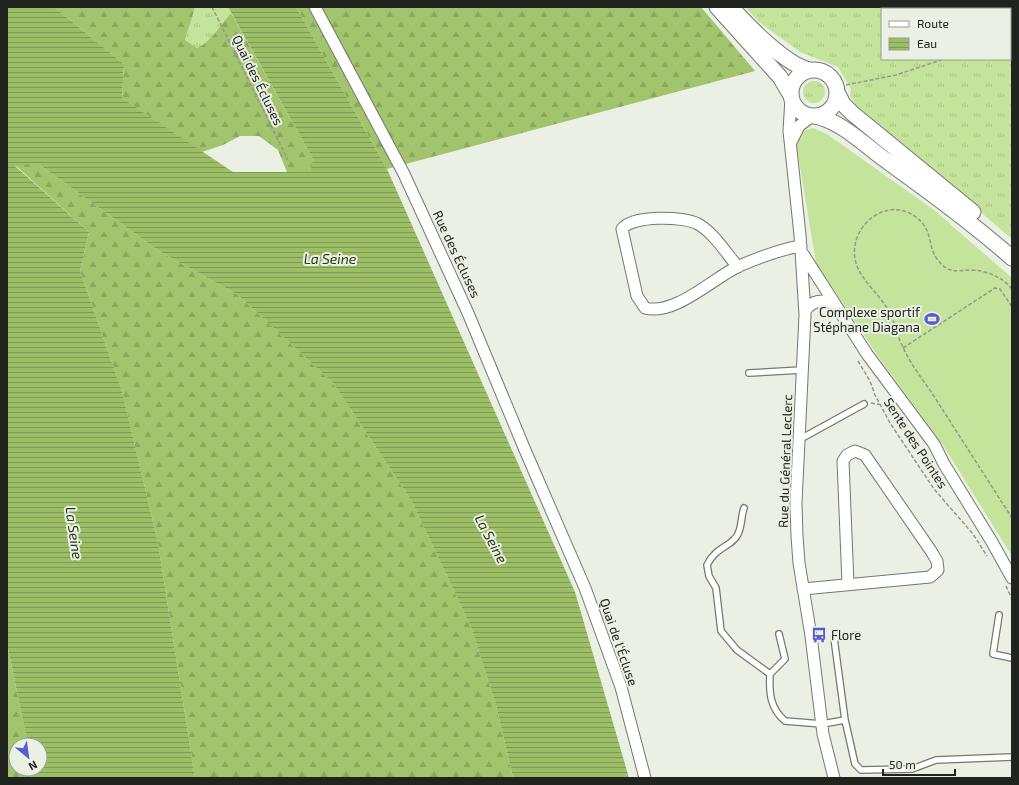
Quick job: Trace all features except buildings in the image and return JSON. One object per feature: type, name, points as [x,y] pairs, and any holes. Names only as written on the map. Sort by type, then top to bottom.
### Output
[{"type":"main road","points":[[717,7],[780,76],[799,111],[830,120],[855,137],[951,208],[1012,258]]},
{"type":"main road","points":[[731,7],[767,42],[798,66],[809,70],[819,70],[828,75],[834,82],[843,104],[852,113],[929,174],[1012,248]]},
{"type":"main road","points":[[791,96],[792,85],[795,78],[801,73],[809,70]]},
{"type":"main road","points":[[814,116],[824,113],[832,107],[836,99],[837,92]]},
{"type":"street","name":"Rue des Écluses","points":[[315,7],[404,174],[428,223],[556,520]]},
{"type":"street","name":"Rue du Général Leclerc","points":[[791,96],[789,126],[801,248],[804,311],[796,536],[822,724],[834,778]]},
{"type":"street","points":[[791,142],[799,126],[814,116]]},
{"type":"street","points":[[738,267],[706,231],[694,222],[661,218],[632,222],[626,224],[622,229],[637,296],[645,308],[658,309],[692,297],[738,267],[791,247],[801,248],[867,354],[934,444],[944,464],[992,542],[1009,581]]},
{"type":"street","points":[[804,311],[810,305],[820,301],[829,301],[835,304]]},
{"type":"street","points":[[803,589],[930,577],[936,573],[938,567],[931,551],[865,455],[855,452],[847,455],[843,461],[848,584]]},
{"type":"street","name":"Quai de l'Écluse","points":[[556,520],[585,588],[621,687],[645,778]]},
{"type":"lane","points":[[749,373],[802,370]]},
{"type":"lane","points":[[799,436],[804,437],[864,404]]},
{"type":"lane","points":[[744,508],[738,534],[732,542],[717,550],[707,565],[709,576],[716,588],[721,631],[737,650],[770,674]]},
{"type":"lane","points":[[999,615],[993,654],[1012,658]]},
{"type":"lane","points":[[780,634],[785,658],[770,674],[771,700],[779,716],[785,721],[791,723],[822,724],[845,720]]},
{"type":"lane","points":[[858,636],[834,638],[845,720],[856,764],[861,770],[912,769],[936,760],[1012,757]]},
{"type":"path","name":"Quai des Écluses","points":[[212,7],[288,160]]},
{"type":"path","points":[[857,83],[896,75],[941,60]]},
{"type":"path","points":[[1012,289],[1005,281],[994,275],[972,270],[957,272],[950,271],[944,267],[937,259],[933,251],[931,239],[923,224],[915,216],[892,209],[876,213],[861,228],[856,238],[854,254],[864,278],[888,308],[903,348],[1012,518]]},
{"type":"path","points":[[903,348],[996,288],[1000,289],[1012,308]]},
{"type":"path","name":"Sente des Pointes","points":[[858,361],[870,381],[879,404],[890,423],[934,489],[973,534],[989,559]]},
{"type":"path","points":[[864,404],[874,402],[882,405],[897,394]]},
{"type":"path","points":[[1009,581],[1012,599]]},
{"type":"green space","points":[[54,7],[194,7],[185,40],[197,48],[211,37],[231,13],[314,161],[309,172],[287,172],[278,150],[259,136],[240,136],[223,145],[202,152],[122,98],[124,64]]},
{"type":"green space","points":[[194,7],[228,7],[231,13],[211,37],[197,48],[185,40]]},
{"type":"green space","points":[[296,7],[701,7],[755,71],[387,169]]},
{"type":"green space","points":[[745,7],[1012,7],[1012,239],[857,106],[850,96],[851,89],[838,67],[800,52],[759,22]]},
{"type":"green space","points":[[814,81],[822,84],[825,92],[822,100],[814,103],[806,100],[803,92],[806,84]]},
{"type":"green space","name":"Complexe sportif Stéphane Diagana","points":[[813,128],[827,134],[934,210],[1012,278],[1012,556],[943,445],[880,359],[816,263],[797,148],[798,139],[803,131]]},
{"type":"green space","points":[[37,163],[159,251],[238,295],[333,383],[411,500],[471,627],[496,705],[513,778],[195,778],[158,543],[122,391],[80,271],[89,232],[15,165]]},
{"type":"green space","points":[[7,643],[26,737],[8,737],[8,777],[32,778],[7,778]]},
{"type":"water","name":"La Seine","points":[[7,7],[54,7],[124,64],[122,98],[233,172],[309,172],[314,161],[228,7],[296,7],[387,169],[575,592],[629,778],[513,778],[496,705],[471,627],[411,500],[333,383],[238,295],[159,251],[37,163],[15,166],[89,232],[80,271],[122,391],[158,543],[195,778],[32,778],[48,777],[48,737],[26,737],[7,643]]},
{"type":"place","name":"Complexe sportif Stéphane Diagana","points":[[932,319]]},
{"type":"place","name":"Flore","points":[[819,635]]}]
